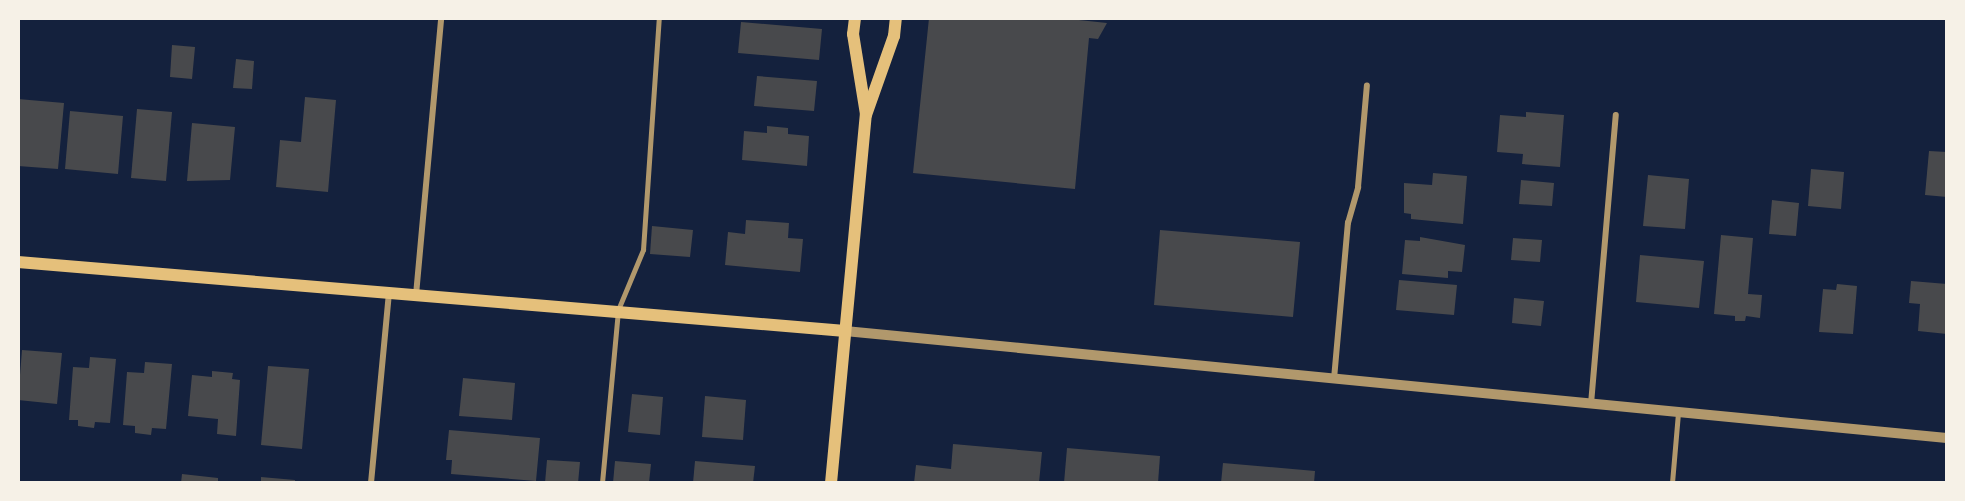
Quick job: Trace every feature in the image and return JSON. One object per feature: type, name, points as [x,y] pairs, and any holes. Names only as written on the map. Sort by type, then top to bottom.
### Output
[{"type":"main road","points":[[855,18],[853,34],[866,115]]},
{"type":"main road","points":[[831,483],[866,115],[894,36],[896,18]]},
{"type":"main road","points":[[18,262],[618,310],[845,331]]},
{"type":"street","points":[[416,295],[441,18]]},
{"type":"street","points":[[1334,380],[1347,223],[1358,187],[1367,85]]},
{"type":"street","points":[[1591,404],[1616,115]]},
{"type":"street","points":[[371,483],[389,293]]},
{"type":"street","points":[[845,331],[1947,438]]},
{"type":"lane","points":[[602,483],[618,310],[643,250],[659,18]]},
{"type":"lane","points":[[1672,483],[1678,413]]},
{"type":"building","points":[[929,18],[1060,18],[1107,23],[1098,39],[1089,38],[1075,189],[913,173]]},
{"type":"building","points":[[741,22],[822,29],[819,60],[738,53]]},
{"type":"building","points":[[172,45],[195,47],[192,79],[170,77]]},
{"type":"building","points":[[236,59],[254,61],[252,89],[233,88]]},
{"type":"building","points":[[757,76],[817,81],[814,111],[754,106]]},
{"type":"building","points":[[305,97],[336,100],[328,192],[276,187],[280,140],[301,142]]},
{"type":"building","points":[[18,99],[64,103],[58,169],[18,166]]},
{"type":"building","points":[[137,109],[172,112],[166,181],[131,178]]},
{"type":"building","points":[[70,111],[123,116],[118,174],[65,169]]},
{"type":"building","points":[[1526,112],[1564,115],[1560,167],[1522,164],[1523,154],[1497,152],[1500,115],[1526,117]]},
{"type":"building","points":[[192,123],[235,127],[230,180],[187,181]]},
{"type":"building","points":[[767,126],[788,128],[788,134],[809,136],[807,166],[742,160],[744,131],[767,133]]},
{"type":"building","points":[[1929,151],[1947,152],[1947,197],[1925,195]]},
{"type":"building","points":[[1811,169],[1844,172],[1841,209],[1808,206]]},
{"type":"building","points":[[1433,173],[1467,176],[1463,224],[1411,219],[1411,214],[1404,213],[1404,183],[1432,185]]},
{"type":"building","points":[[1648,175],[1689,179],[1685,229],[1643,226]]},
{"type":"building","points":[[1521,180],[1554,183],[1552,206],[1519,204]]},
{"type":"building","points":[[1772,200],[1799,203],[1796,236],[1769,234]]},
{"type":"building","points":[[746,220],[789,223],[788,238],[803,239],[800,272],[725,265],[728,232],[745,234]]},
{"type":"building","points":[[652,226],[693,230],[690,257],[650,254]]},
{"type":"building","points":[[1160,230],[1300,242],[1293,317],[1154,305]]},
{"type":"building","points":[[1721,235],[1753,238],[1748,294],[1762,295],[1760,318],[1746,316],[1745,321],[1735,321],[1735,316],[1714,314]]},
{"type":"building","points":[[1420,237],[1465,245],[1462,272],[1448,271],[1448,278],[1402,274],[1405,240],[1420,241]]},
{"type":"building","points":[[1513,238],[1542,240],[1540,262],[1511,260]]},
{"type":"building","points":[[1640,255],[1704,261],[1699,308],[1636,302]]},
{"type":"building","points":[[1399,280],[1457,285],[1454,315],[1396,310]]},
{"type":"building","points":[[1911,281],[1947,284],[1947,334],[1918,331],[1920,304],[1909,303]]},
{"type":"building","points":[[1837,284],[1857,286],[1853,334],[1819,332],[1823,289],[1836,290]]},
{"type":"building","points":[[1514,298],[1544,301],[1541,326],[1512,323]]},
{"type":"building","points":[[22,350],[62,353],[57,404],[18,400]]},
{"type":"building","points":[[90,357],[116,359],[110,423],[95,422],[94,428],[78,426],[78,420],[69,420],[73,367],[89,368]]},
{"type":"building","points":[[145,362],[172,364],[166,429],[152,428],[151,435],[135,433],[135,426],[123,425],[127,372],[144,373]]},
{"type":"building","points":[[268,366],[309,369],[302,449],[261,445]]},
{"type":"building","points":[[212,371],[233,373],[232,379],[240,380],[236,436],[217,434],[218,419],[188,416],[192,375],[212,377]]},
{"type":"building","points":[[463,378],[515,383],[512,420],[459,416]]},
{"type":"building","points":[[632,394],[663,397],[660,435],[628,432]]},
{"type":"building","points":[[705,396],[746,400],[743,440],[702,437]]},
{"type":"building","points":[[449,430],[540,438],[536,481],[451,474],[452,460],[446,460]]},
{"type":"building","points":[[953,444],[1042,452],[1039,483],[914,483],[916,465],[951,469]]},
{"type":"building","points":[[1067,448],[1160,456],[1158,483],[1064,483]]},
{"type":"building","points":[[547,460],[580,462],[578,483],[545,483]]},
{"type":"building","points":[[615,461],[651,464],[649,483],[613,483]]},
{"type":"building","points":[[695,461],[755,466],[753,483],[693,483]]},
{"type":"building","points":[[1223,463],[1315,471],[1314,483],[1221,483]]},
{"type":"building","points":[[182,474],[218,478],[218,483],[181,483]]},
{"type":"building","points":[[261,477],[295,480],[295,483],[261,483]]}]
